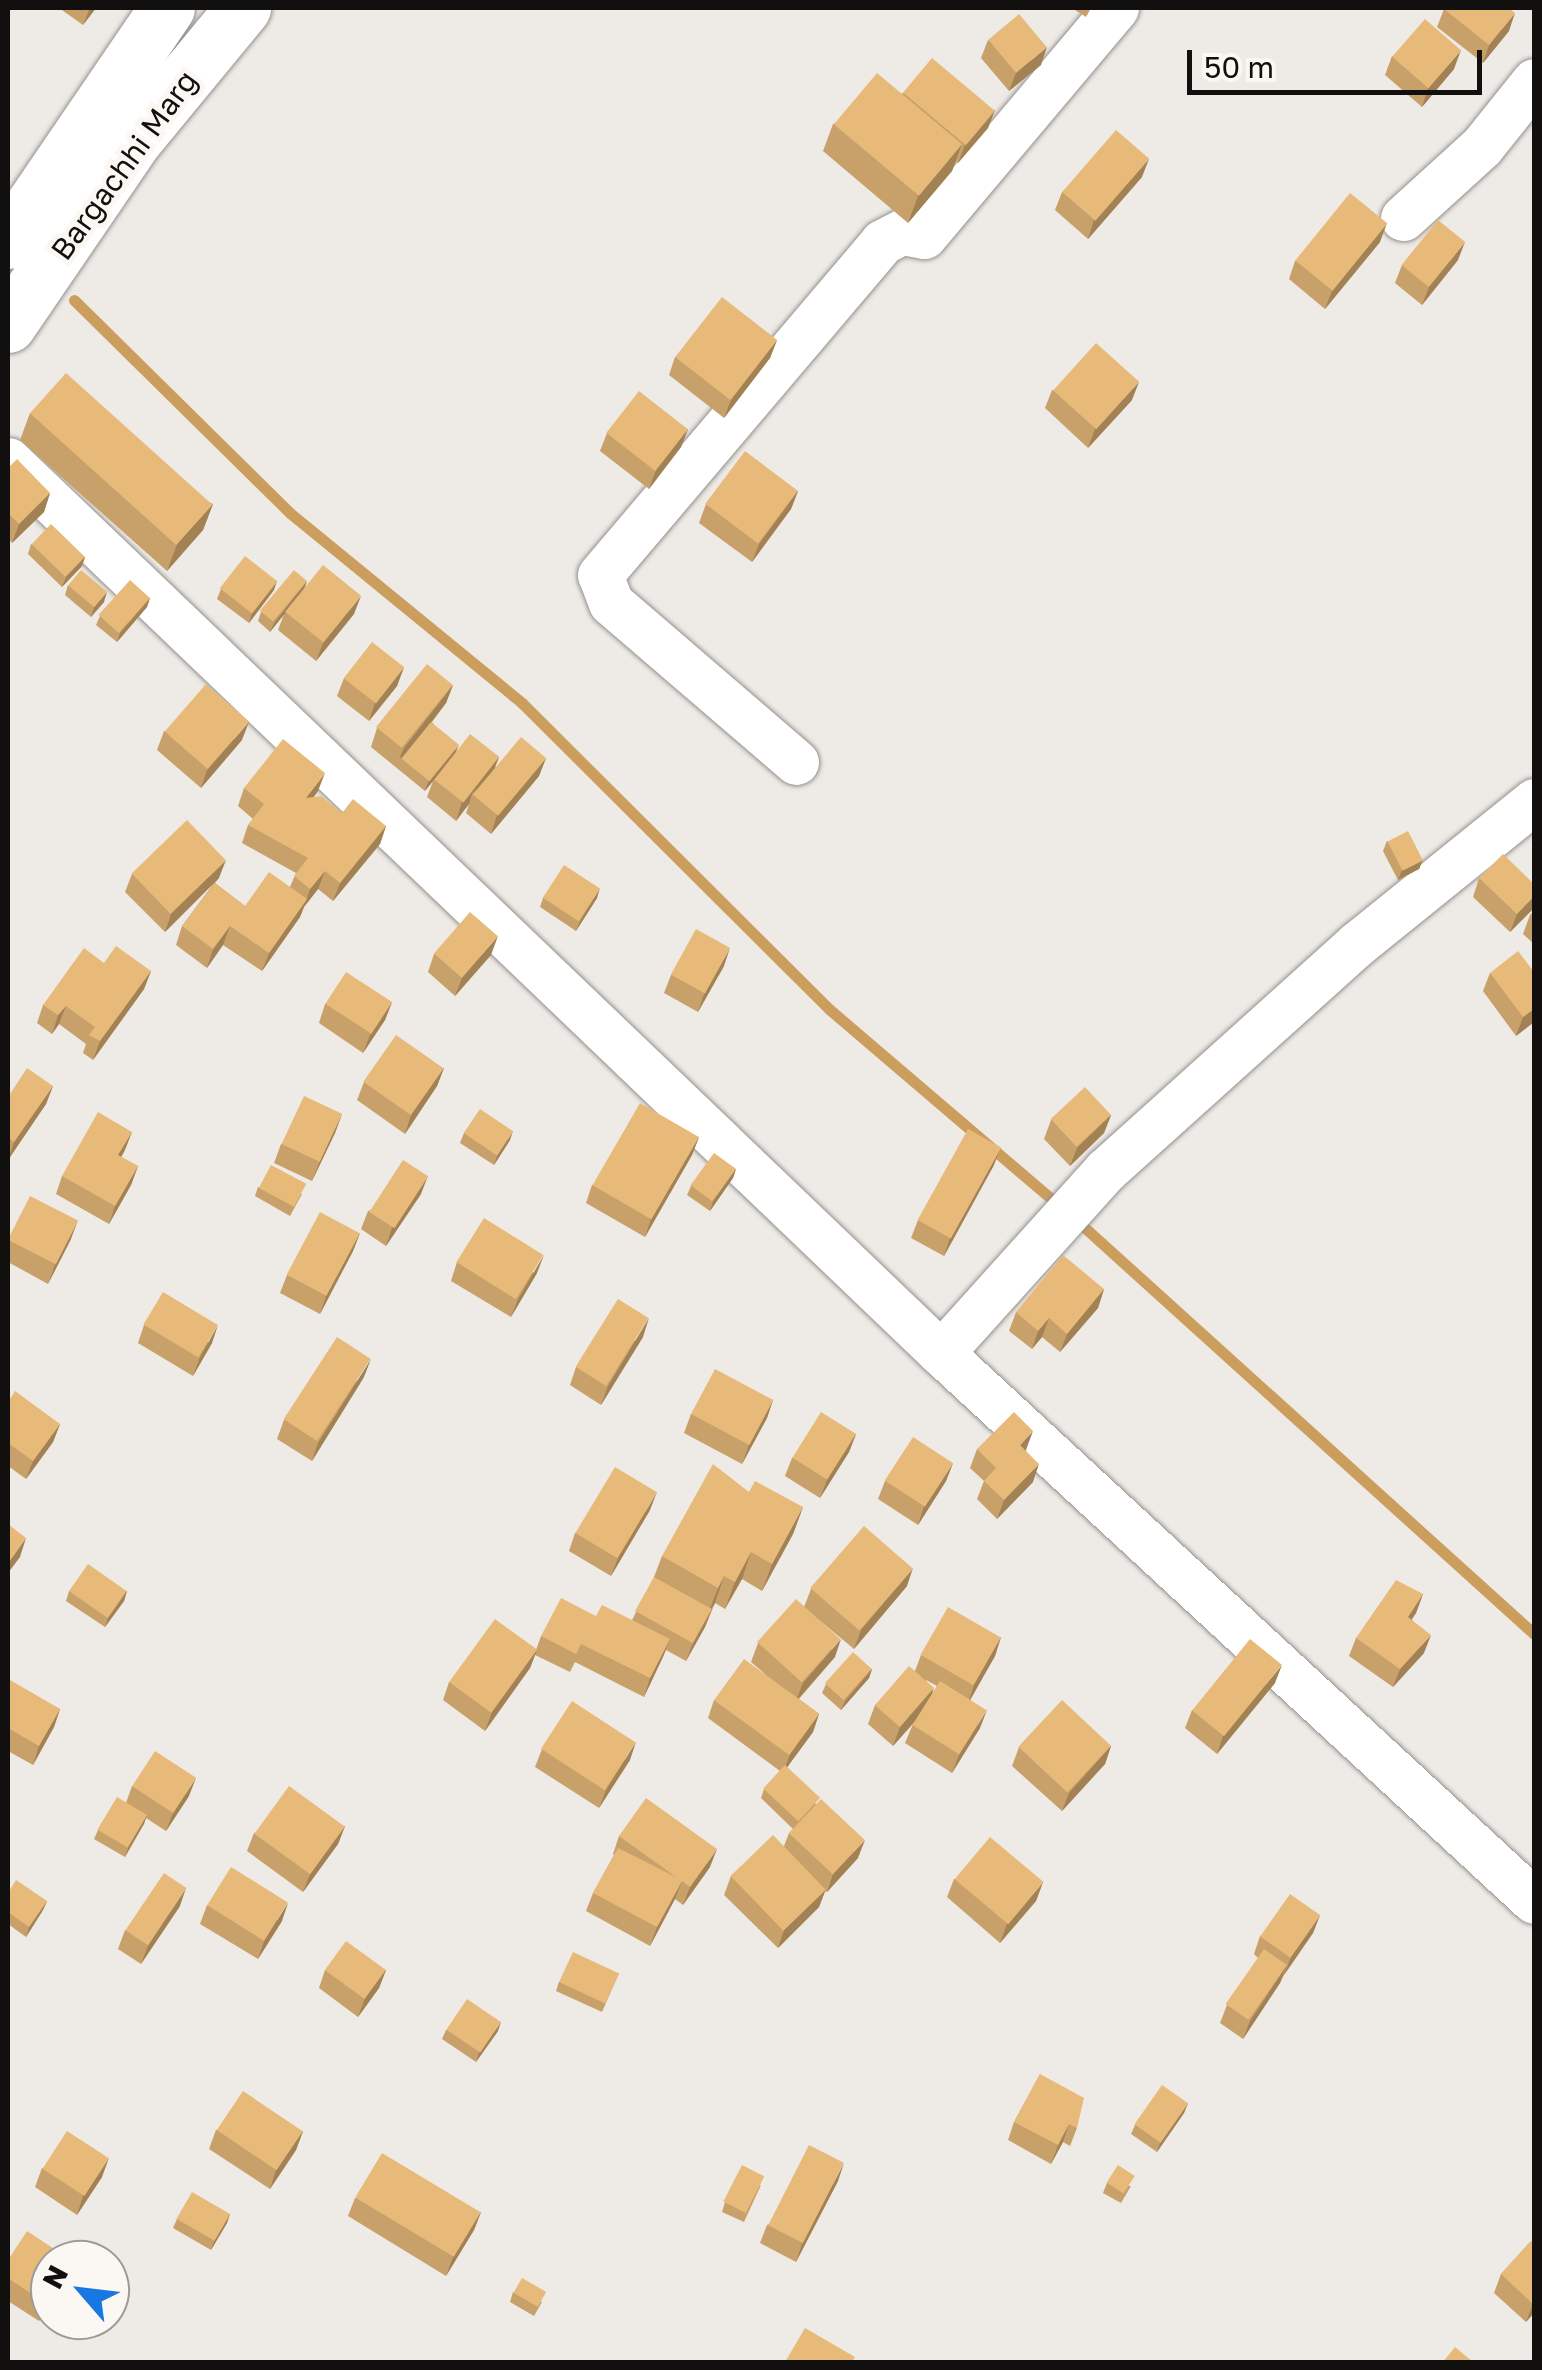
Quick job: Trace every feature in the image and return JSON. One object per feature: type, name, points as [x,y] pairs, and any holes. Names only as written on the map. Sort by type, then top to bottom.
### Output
[{"type":"street","points":[[8,242],[166,8]]},
{"type":"street","name":"Bargachhi Marg","points":[[8,325],[135,140],[243,8]]},
{"type":"street","points":[[796,762],[610,603],[600,575],[882,242],[902,232],[924,236],[1116,8]]},
{"type":"street","points":[[1404,218],[1482,146],[1534,81]]},
{"type":"street","points":[[8,460],[941,1354],[1534,1901]]},
{"type":"street","points":[[941,1354],[1038,1239],[1106,1170],[1534,801]]},
{"type":"building","points":[[1445,8],[1509,8],[1515,13],[1489,45]]},
{"type":"building","points":[[1019,14],[1047,47],[1016,73],[988,40]]},
{"type":"building","points":[[1425,19],[1461,50],[1428,88],[1392,57]]},
{"type":"building","points":[[932,58],[995,111],[966,145],[903,92]]},
{"type":"building","points":[[877,73],[962,144],[919,196],[834,124]]},
{"type":"building","points":[[1116,130],[1149,159],[1095,221],[1062,192]]},
{"type":"building","points":[[1350,193],[1387,223],[1333,291],[1295,261]]},
{"type":"building","points":[[1438,220],[1465,242],[1429,287],[1401,265]]},
{"type":"building","points":[[722,297],[777,340],[730,400],[675,357]]},
{"type":"building","points":[[1096,343],[1139,382],[1096,429],[1053,391]]},
{"type":"building","points":[[66,373],[212,505],[176,545],[30,413]]},
{"type":"building","points":[[639,391],[688,429],[655,471],[606,433]]},
{"type":"building","points":[[745,451],[798,491],[758,543],[705,504]]},
{"type":"building","points":[[17,459],[50,493],[19,524],[8,513],[8,468]]},
{"type":"building","points":[[51,524],[85,557],[65,577],[32,544]]},
{"type":"building","points":[[245,556],[277,581],[252,614],[220,588]]},
{"type":"building","points":[[323,565],[361,596],[323,642],[285,612]]},
{"type":"building","points":[[81,570],[107,592],[94,607],[68,585]]},
{"type":"building","points":[[294,570],[307,581],[273,622],[260,611]]},
{"type":"building","points":[[130,580],[150,598],[119,633],[99,615]]},
{"type":"building","points":[[372,642],[404,667],[376,703],[344,678]]},
{"type":"building","points":[[427,664],[453,685],[402,748],[376,727]]},
{"type":"building","points":[[206,684],[249,721],[208,769],[165,732]]},
{"type":"building","points":[[431,722],[459,745],[429,781],[401,759]]},
{"type":"building","points":[[470,734],[499,757],[463,802],[434,780]]},
{"type":"building","points":[[521,737],[546,758],[498,816],[473,794]]},
{"type":"building","points":[[283,739],[325,773],[306,798],[321,796],[342,813],[353,799],[386,826],[340,883],[325,871],[310,889],[294,876],[308,858],[248,825],[264,804],[244,788]]},
{"type":"building","points":[[187,820],[226,860],[171,914],[132,873]]},
{"type":"building","points":[[1408,831],[1423,860],[1402,871],[1388,841]]},
{"type":"building","points":[[1503,854],[1534,884],[1534,896],[1517,914],[1479,878]]},
{"type":"building","points":[[564,865],[600,888],[579,921],[543,898]]},
{"type":"building","points":[[269,872],[307,899],[269,953],[230,926],[213,949],[182,926],[215,883],[245,906]]},
{"type":"building","points":[[470,912],[498,936],[462,978],[434,954]]},
{"type":"building","points":[[696,929],[730,948],[705,993],[671,974]]},
{"type":"building","points":[[116,946],[151,971],[100,1041],[89,1035],[95,1027],[66,1006],[58,1015],[43,1005],[84,948],[104,963]]},
{"type":"building","points":[[1518,951],[1534,972],[1534,1009],[1523,1017],[1490,973]]},
{"type":"building","points":[[346,972],[392,1002],[371,1034],[325,1004]]},
{"type":"building","points":[[396,1035],[444,1068],[411,1115],[363,1082]]},
{"type":"building","points":[[27,1068],[53,1086],[14,1142],[8,1137],[8,1097]]},
{"type":"building","points":[[1085,1087],[1111,1115],[1077,1147],[1051,1119]]},
{"type":"building","points":[[304,1096],[342,1114],[320,1162],[282,1144]]},
{"type":"building","points":[[640,1103],[699,1137],[651,1219],[592,1185]]},
{"type":"building","points":[[480,1109],[513,1131],[497,1155],[464,1133]]},
{"type":"building","points":[[98,1112],[132,1132],[118,1155],[138,1166],[115,1206],[62,1176]]},
{"type":"building","points":[[968,1129],[1001,1147],[951,1238],[918,1220]]},
{"type":"building","points":[[714,1153],[736,1169],[712,1201],[690,1185]]},
{"type":"building","points":[[403,1160],[428,1176],[394,1228],[369,1212]]},
{"type":"building","points":[[271,1165],[306,1184],[294,1207],[259,1188]]},
{"type":"building","points":[[30,1196],[78,1221],[56,1264],[8,1240]]},
{"type":"building","points":[[320,1212],[360,1233],[326,1296],[287,1275]]},
{"type":"building","points":[[484,1218],[543,1255],[516,1299],[456,1262]]},
{"type":"building","points":[[1063,1255],[1104,1289],[1067,1334],[1049,1318],[1038,1331],[1016,1312]]},
{"type":"building","points":[[163,1292],[218,1325],[198,1358],[143,1325]]},
{"type":"building","points":[[618,1299],[649,1318],[606,1386],[576,1367]]},
{"type":"building","points":[[337,1337],[371,1359],[317,1441],[284,1419]]},
{"type":"building","points":[[715,1369],[773,1400],[749,1445],[691,1414]]},
{"type":"building","points":[[15,1391],[60,1424],[33,1461],[8,1443],[8,1402]]},
{"type":"building","points":[[821,1412],[856,1434],[827,1480],[792,1458]]},
{"type":"building","points":[[1014,1412],[1033,1431],[1020,1445],[1039,1464],[1004,1500],[984,1481],[996,1468],[977,1449]]},
{"type":"building","points":[[913,1437],[953,1463],[925,1507],[885,1481]]},
{"type":"building","points":[[713,1464],[749,1492],[755,1481],[803,1507],[772,1564],[751,1552],[735,1582],[724,1576],[718,1588],[662,1556]]},
{"type":"building","points":[[615,1467],[657,1492],[617,1558],[575,1533]]},
{"type":"building","points":[[8,1524],[26,1538],[8,1563]]},
{"type":"building","points":[[864,1526],[913,1569],[859,1631],[810,1588]]},
{"type":"building","points":[[88,1564],[127,1591],[108,1618],[69,1591]]},
{"type":"building","points":[[654,1577],[712,1609],[693,1643],[635,1611]]},
{"type":"building","points":[[1396,1580],[1423,1594],[1408,1617],[1431,1635],[1400,1669],[1356,1638]]},
{"type":"building","points":[[561,1598],[596,1616],[602,1605],[670,1639],[650,1678],[581,1644],[576,1654],[541,1636]]},
{"type":"building","points":[[796,1599],[841,1639],[802,1682],[757,1642]]},
{"type":"building","points":[[948,1607],[1001,1638],[973,1685],[920,1655]]},
{"type":"building","points":[[495,1619],[537,1650],[491,1713],[449,1682]]},
{"type":"building","points":[[1250,1639],[1282,1665],[1224,1736],[1192,1710]]},
{"type":"building","points":[[853,1652],[872,1669],[843,1700],[825,1683]]},
{"type":"building","points":[[744,1659],[819,1714],[789,1755],[714,1700]]},
{"type":"building","points":[[909,1666],[934,1688],[900,1727],[875,1705]]},
{"type":"building","points":[[10,1680],[60,1709],[39,1746],[8,1728]]},
{"type":"building","points":[[940,1681],[987,1710],[959,1754],[912,1725]]},
{"type":"building","points":[[1062,1700],[1111,1746],[1067,1793],[1018,1747]]},
{"type":"building","points":[[572,1701],[636,1742],[605,1790],[541,1749]]},
{"type":"building","points":[[155,1751],[196,1778],[173,1813],[132,1786]]},
{"type":"building","points":[[785,1765],[820,1798],[798,1821],[763,1788]]},
{"type":"building","points":[[289,1786],[345,1827],[310,1874],[254,1834]]},
{"type":"building","points":[[117,1797],[147,1815],[127,1848],[97,1830]]},
{"type":"building","points":[[646,1798],[717,1849],[690,1887],[682,1881],[657,1927],[593,1893],[618,1848],[676,1877],[619,1836]]},
{"type":"building","points":[[821,1799],[865,1840],[833,1874],[789,1833]]},
{"type":"building","points":[[773,1835],[826,1890],[783,1931],[731,1876]]},
{"type":"building","points":[[990,1837],[1044,1882],[1008,1924],[955,1879]]},
{"type":"building","points":[[231,1867],[288,1903],[264,1941],[207,1905]]},
{"type":"building","points":[[164,1873],[186,1888],[148,1945],[125,1930]]},
{"type":"building","points":[[16,1880],[47,1901],[29,1927],[8,1912],[8,1893]]},
{"type":"building","points":[[1290,1894],[1320,1915],[1290,1958],[1260,1937]]},
{"type":"building","points":[[346,1941],[386,1970],[364,1999],[325,1970]]},
{"type":"building","points":[[1264,1949],[1287,1965],[1249,2020],[1226,2004]]},
{"type":"building","points":[[573,1952],[619,1974],[605,2003],[559,1982]]},
{"type":"building","points":[[467,1999],[501,2022],[480,2053],[446,2030]]},
{"type":"building","points":[[1040,2074],[1084,2098],[1077,2128],[1069,2124],[1058,2145],[1014,2122]]},
{"type":"building","points":[[1162,2085],[1188,2103],[1161,2143],[1134,2124]]},
{"type":"building","points":[[243,2091],[303,2131],[276,2170],[217,2130]]},
{"type":"building","points":[[67,2131],[109,2158],[84,2196],[42,2169]]},
{"type":"building","points":[[809,2145],[844,2163],[803,2243],[768,2225]]},
{"type":"building","points":[[382,2153],[481,2212],[454,2257],[355,2198]]},
{"type":"building","points":[[742,2165],[764,2176],[746,2213],[723,2202]]},
{"type":"building","points":[[1118,2165],[1135,2176],[1123,2194],[1107,2183]]},
{"type":"building","points":[[192,2192],[230,2214],[215,2241],[176,2219]]},
{"type":"building","points":[[27,2231],[41,2240],[30,2240],[30,2293],[8,2278],[8,2260]]},
{"type":"building","points":[[1531,2241],[1534,2244],[1533,2304],[1501,2274]]},
{"type":"building","points":[[522,2278],[546,2292],[538,2307],[513,2293]]},
{"type":"building","points":[[805,2328],[855,2357],[852,2362],[785,2362]]},
{"type":"building","points":[[1455,2347],[1473,2362],[1443,2362]]},
{"type":"waterway","points":[[74,300],[290,513],[522,703],[829,1009],[1060,1206]]},
{"type":"waterway","points":[[1074,1218],[1534,1634]]}]
